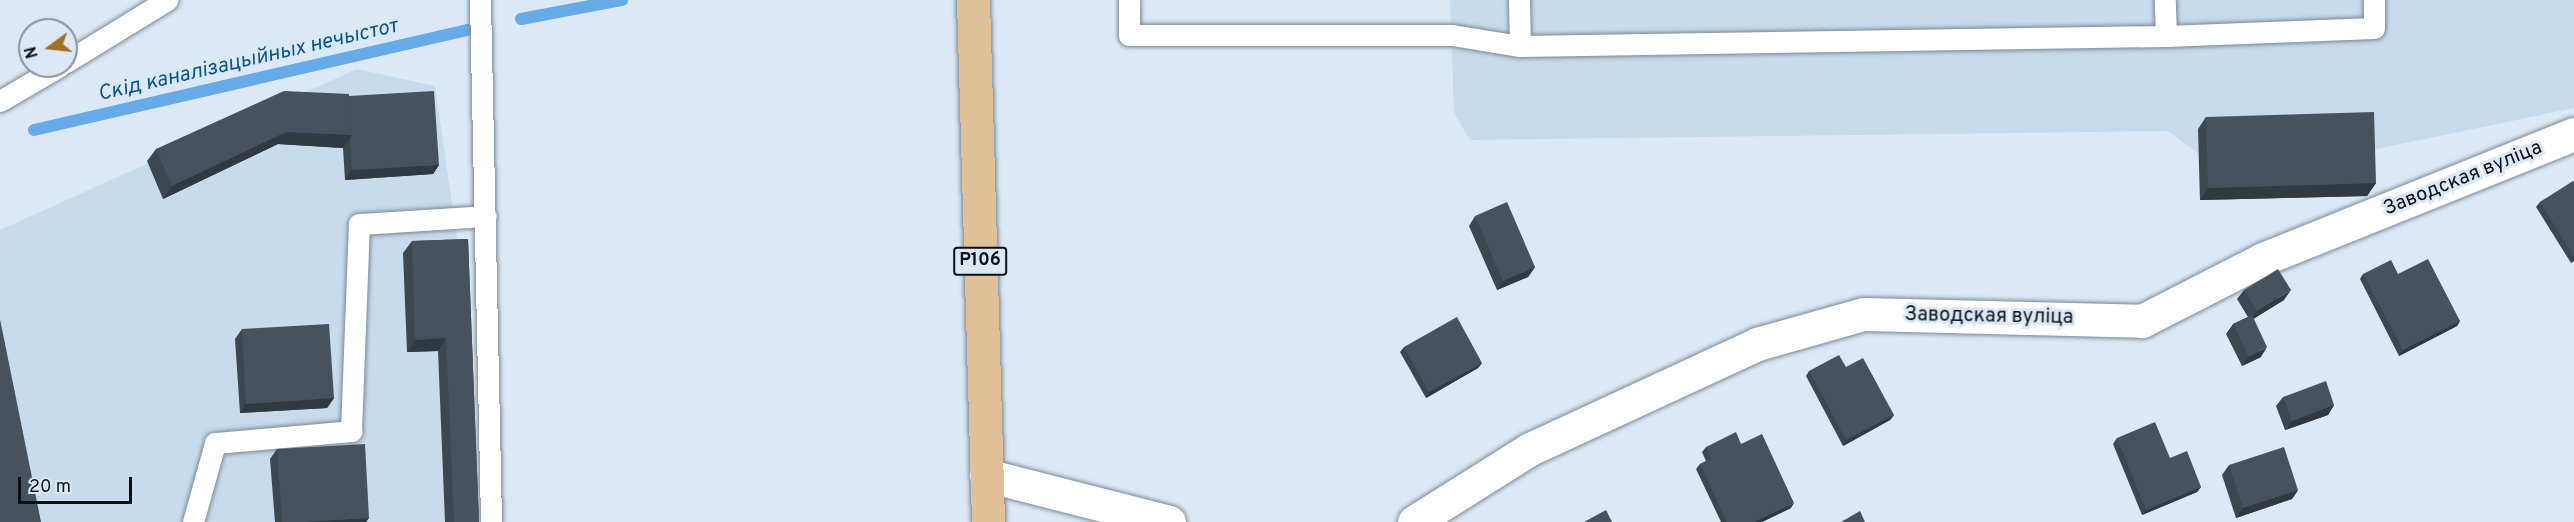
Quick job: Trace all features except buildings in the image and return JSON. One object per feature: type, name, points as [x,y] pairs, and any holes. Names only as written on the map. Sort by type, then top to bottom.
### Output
[{"type":"main road","name":"Р106","points":[[973,0],[988,522]]},
{"type":"street","name":"Заводская вуліца","points":[[1414,522],[1530,449],[1757,344],[1863,314],[2142,321],[2263,258],[2574,134]]},
{"type":"street","points":[[986,475],[1169,522]]},
{"type":"lane","points":[[78,55],[167,0]]},
{"type":"lane","points":[[480,0],[491,522]]},
{"type":"lane","points":[[1129,0],[1129,35],[1452,35],[1520,46],[2166,36],[2374,28],[2374,0]]},
{"type":"lane","points":[[1519,0],[1520,46]]},
{"type":"lane","points":[[2165,0],[2166,36]]},
{"type":"lane","points":[[0,101],[39,78]]},
{"type":"lane","points":[[193,522],[215,443],[351,431],[359,224],[486,216]]},
{"type":"shaded area","points":[[1450,0],[2574,0],[2574,108],[2367,151],[2367,196],[2200,200],[2198,153],[2168,131],[1470,140],[1454,113]]},
{"type":"shaded area","points":[[357,69],[435,86],[459,251],[470,522],[0,522],[0,230]]},
{"type":"waterway","name":"Скід каналізацыйных нечыстот","points":[[521,19],[622,0]]},
{"type":"waterway","name":"Скід каналізацыйных нечыстот","points":[[34,130],[470,29]]}]
